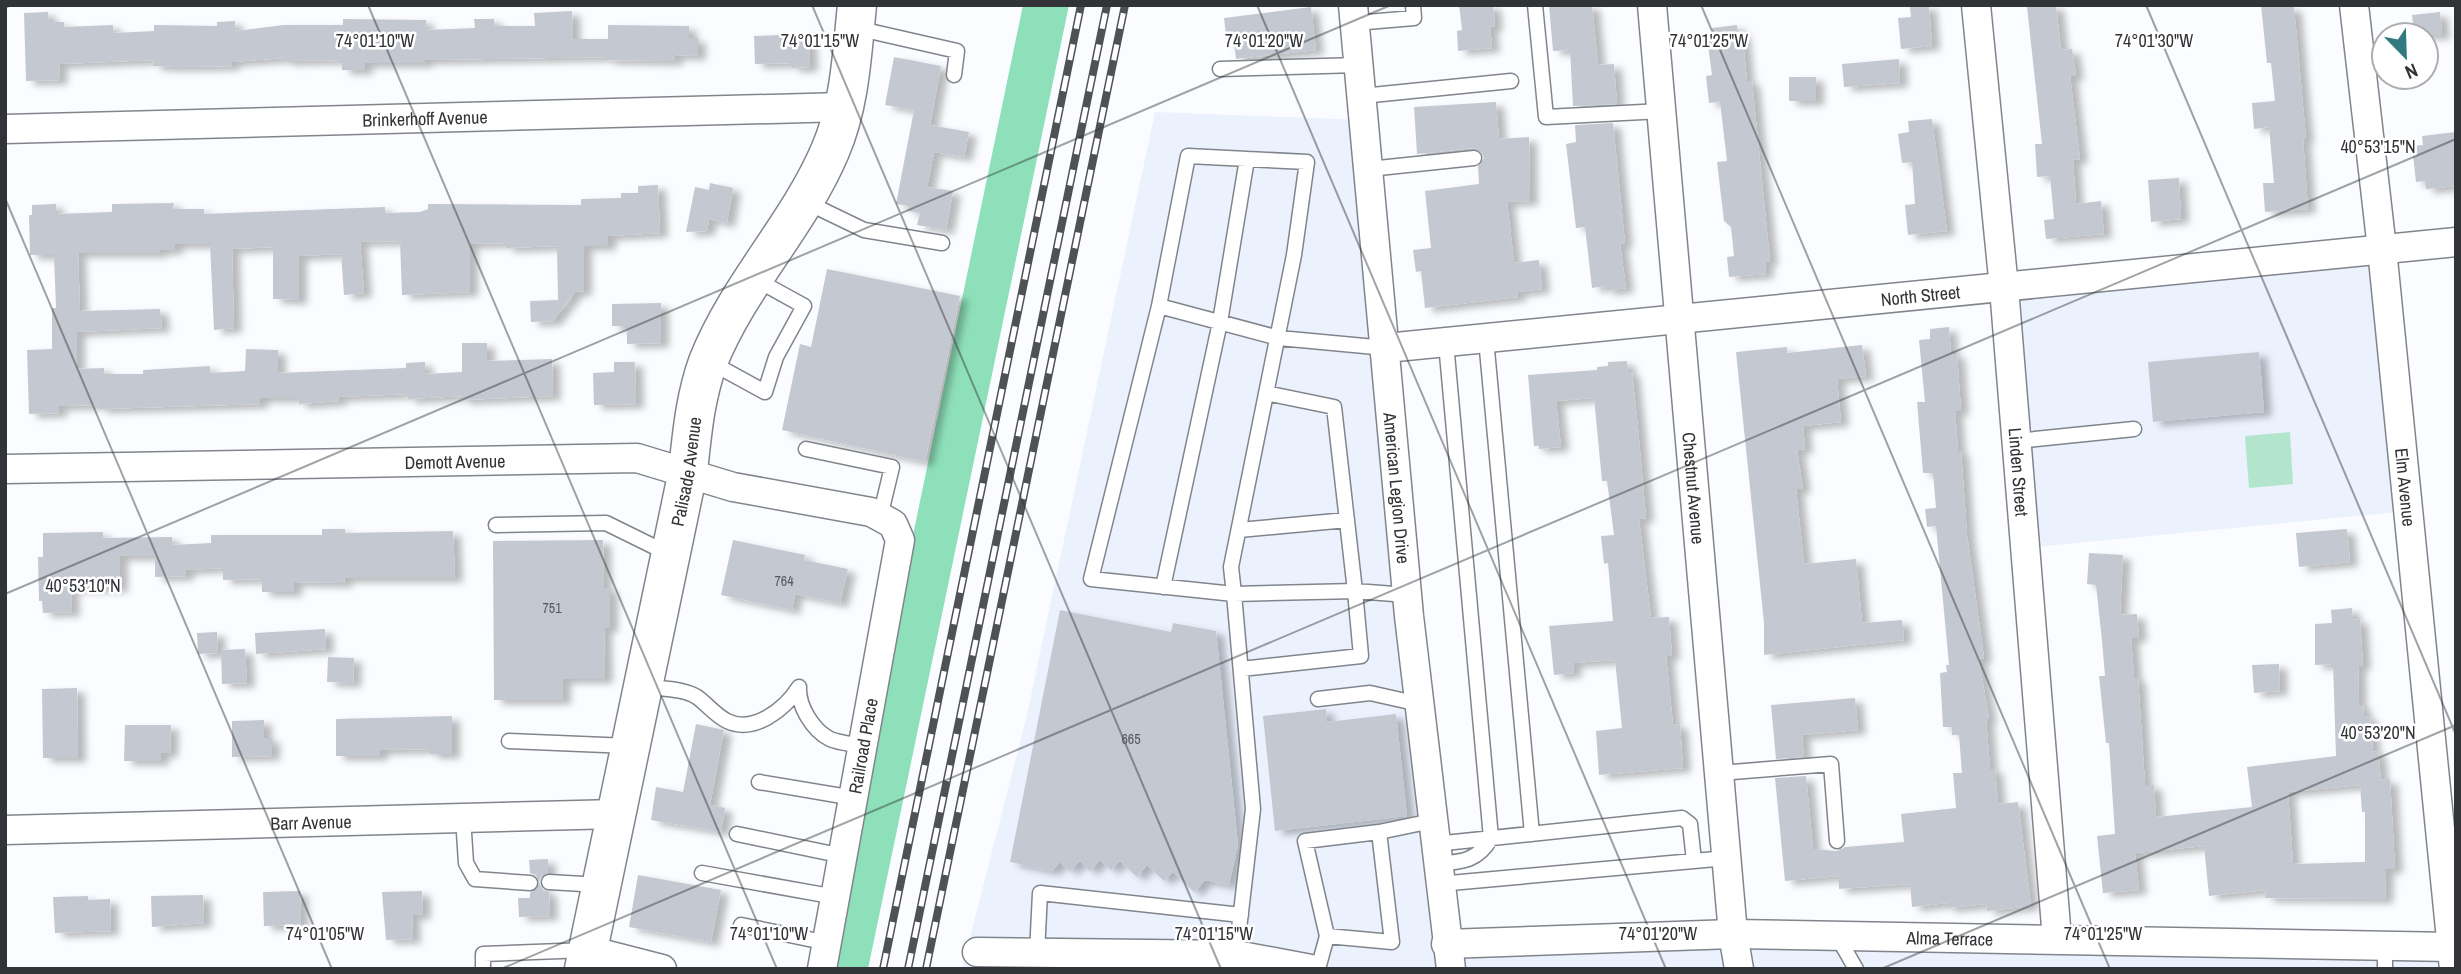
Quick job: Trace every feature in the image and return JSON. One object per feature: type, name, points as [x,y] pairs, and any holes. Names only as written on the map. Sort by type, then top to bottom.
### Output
[{"type":"street","name":"Chestnut Avenue","points":[[1652,5],[1682,321],[1733,934],[1739,969]]},
{"type":"street","name":"Linden Street","points":[[1976,5],[2004,288],[2057,939]]},
{"type":"street","name":"Elm Avenue","points":[[2354,5],[2382,249],[2453,958]]},
{"type":"street","name":"American Legion Drive","points":[[1354,14],[1387,348],[1407,595],[1449,956]]},
{"type":"street","name":"Palisade Avenue","points":[[586,960],[688,471],[695,403],[709,361],[728,322],[805,202],[831,148],[844,107],[856,17]]},
{"type":"street","name":"Brinkerhoff Avenue","points":[[5,129],[844,107]]},
{"type":"street","name":"North Street","points":[[1387,348],[1682,321],[2456,242]]},
{"type":"street","name":"Demott Avenue","points":[[5,469],[638,458],[688,471],[709,482],[871,512],[887,521]]},
{"type":"street","name":"Railroad Place","points":[[825,956],[900,540],[887,521]]},
{"type":"street","name":"Barr Avenue","points":[[5,830],[617,814]]},
{"type":"street","name":"Alma Terrace","points":[[1449,956],[1733,934],[2057,939],[2385,957],[2453,958]]},
{"type":"street","points":[[977,952],[1236,955],[1311,969]]},
{"type":"street","points":[[586,960],[662,969]]},
{"type":"lane","points":[[1354,14],[1414,18],[1413,5]]},
{"type":"lane","points":[[1535,5],[1546,117],[1662,111]]},
{"type":"lane","points":[[856,17],[957,51],[954,75]]},
{"type":"lane","points":[[1220,69],[1359,65]]},
{"type":"lane","points":[[1362,96],[1511,81]]},
{"type":"lane","points":[[1236,955],[1253,809],[1241,669],[1234,594],[1231,568],[1279,338],[1307,162],[1188,156],[1159,306],[1091,579],[1234,594],[1355,591],[1407,595]]},
{"type":"lane","points":[[1163,587],[1220,322],[1247,159]]},
{"type":"lane","points":[[1369,169],[1474,159]]},
{"type":"lane","points":[[805,202],[864,230],[942,243]]},
{"type":"lane","points":[[709,361],[765,393],[776,357],[804,306],[755,279]]},
{"type":"lane","points":[[1159,306],[1279,338],[1387,348]]},
{"type":"lane","points":[[1486,339],[1532,834]]},
{"type":"lane","points":[[1318,969],[1327,936],[1305,841],[1379,832],[1436,853],[1470,861],[1486,848],[1491,838],[1446,343]]},
{"type":"lane","points":[[1241,669],[1361,656],[1334,407],[1266,393]]},
{"type":"lane","points":[[2016,441],[2134,429]]},
{"type":"lane","points":[[806,449],[892,467],[887,521]]},
{"type":"lane","points":[[1239,530],[1347,520]]},
{"type":"lane","points":[[496,525],[606,523],[670,555]]},
{"type":"lane","points":[[643,686],[695,696],[724,719],[738,724],[766,719],[790,700],[799,687],[800,702],[821,733],[836,741],[863,746]]},
{"type":"lane","points":[[1318,699],[1370,694],[1419,704]]},
{"type":"lane","points":[[509,741],[631,746]]},
{"type":"lane","points":[[1720,774],[1831,764],[1837,841]]},
{"type":"lane","points":[[759,782],[854,798]]},
{"type":"lane","points":[[463,818],[466,863],[475,879],[530,883]]},
{"type":"lane","points":[[1436,853],[1491,838],[1682,818],[1690,824],[1694,861]]},
{"type":"lane","points":[[1327,936],[1392,942],[1379,832]]},
{"type":"lane","points":[[737,834],[844,856]]},
{"type":"lane","points":[[1436,853],[1694,861],[1727,858]]},
{"type":"lane","points":[[702,873],[836,897]]},
{"type":"lane","points":[[549,882],[602,885]]},
{"type":"lane","points":[[1037,953],[1040,893],[1241,915]]},
{"type":"lane","points":[[741,925],[825,956]]},
{"type":"lane","points":[[1837,936],[1856,969]]},
{"type":"lane","points":[[483,969],[483,954],[586,960]]},
{"type":"shaded area","points":[[1155,112],[1365,120],[1446,944],[2452,947],[2454,969],[962,969],[1026,719]]},
{"type":"shaded area","points":[[2382,249],[2409,511],[2025,548],[2004,288]]},
{"type":"green space","points":[[1023,5],[1069,5],[868,969],[823,969]]},
{"type":"green space","points":[[2290,432],[2293,484],[2249,488],[2245,436]]},
{"type":"building","points":[[1459,5],[1493,5],[1495,26],[1490,27],[1492,48],[1458,51],[1457,31],[1462,30]]},
{"type":"building","points":[[1549,5],[1592,5],[1598,65],[1614,64],[1617,104],[1573,106],[1570,50],[1553,51]]},
{"type":"building","points":[[1929,5],[1932,46],[1901,49],[1898,18],[1911,17],[1910,7]]},
{"type":"building","points":[[2056,5],[2061,50],[2072,49],[2076,76],[2070,76],[2080,159],[2073,160],[2076,204],[2101,201],[2104,234],[2046,239],[2044,220],[2054,219],[2050,176],[2037,177],[2035,144],[2042,144],[2027,7]]},
{"type":"building","points":[[2261,5],[2294,7],[2306,139],[2303,139],[2308,209],[2265,212],[2263,183],[2274,183],[2269,127],[2254,129],[2252,103],[2275,101],[2271,63],[2267,63]]},
{"type":"building","points":[[1311,7],[1316,50],[1236,59],[1234,42],[1227,43],[1224,18]]},
{"type":"building","points":[[572,11],[573,39],[608,39],[608,25],[689,26],[689,38],[698,38],[698,56],[675,55],[675,61],[607,60],[607,57],[425,60],[425,63],[365,63],[365,70],[342,70],[342,60],[284,61],[284,58],[232,62],[232,66],[178,67],[153,66],[154,60],[59,64],[60,80],[26,81],[24,13],[48,12],[49,22],[64,22],[64,27],[113,25],[114,33],[154,31],[154,25],[217,26],[217,22],[235,21],[235,31],[284,25],[343,25],[343,19],[426,20],[426,30],[475,28],[474,19],[494,19],[494,26],[535,26],[534,13]]},
{"type":"building","points":[[2440,12],[2442,35],[2440,21],[2413,21],[2412,15]]},
{"type":"building","points":[[1737,25],[1738,32],[1742,31],[1747,81],[1752,81],[1770,261],[1765,262],[1766,274],[1729,277],[1727,257],[1734,256],[1731,227],[1724,221],[1717,162],[1727,161],[1720,102],[1709,103],[1706,76],[1712,75],[1707,38],[1713,38],[1712,28]]},
{"type":"building","points":[[809,34],[810,67],[792,68],[792,63],[755,64],[754,36]]},
{"type":"building","points":[[894,57],[941,66],[930,125],[969,132],[964,157],[934,152],[927,187],[953,191],[946,230],[917,225],[920,213],[908,211],[909,206],[896,204],[914,110],[885,105]]},
{"type":"building","points":[[1899,59],[1900,83],[1844,87],[1842,64]]},
{"type":"building","points":[[1789,77],[1816,77],[1816,101],[1789,101]]},
{"type":"building","points":[[1496,102],[1499,139],[1529,137],[1530,201],[1507,202],[1514,263],[1539,260],[1542,289],[1517,292],[1518,297],[1425,308],[1421,271],[1416,272],[1413,250],[1431,248],[1425,191],[1479,184],[1478,166],[1484,158],[1481,152],[1474,148],[1417,154],[1414,107]]},
{"type":"building","points":[[1932,119],[1947,231],[1908,235],[1905,205],[1915,204],[1912,162],[1902,163],[1898,134],[1909,132],[1908,121]]},
{"type":"building","points":[[1613,123],[1625,243],[1620,244],[1626,288],[1607,291],[1606,286],[1592,288],[1585,227],[1576,228],[1566,144],[1576,142],[1575,125]]},
{"type":"building","points":[[2456,132],[2456,186],[2426,189],[2425,181],[2416,182],[2412,146],[2423,145],[2422,136]]},
{"type":"building","points":[[2179,178],[2181,219],[2151,222],[2148,180]]},
{"type":"building","points":[[710,183],[733,188],[727,223],[709,219],[707,231],[686,232],[695,187],[709,190]]},
{"type":"building","points":[[658,185],[660,233],[608,236],[608,246],[584,246],[584,291],[575,292],[553,321],[531,322],[530,301],[558,300],[557,246],[506,248],[506,243],[470,244],[470,292],[402,295],[400,241],[360,242],[364,293],[344,295],[341,254],[299,256],[299,300],[273,299],[273,247],[232,249],[234,328],[214,330],[210,244],[175,244],[175,250],[160,250],[160,253],[78,253],[80,311],[160,309],[162,328],[77,332],[77,369],[104,368],[104,374],[143,374],[143,370],[210,366],[210,373],[245,371],[246,349],[278,350],[278,373],[406,368],[406,363],[425,362],[425,374],[462,372],[462,343],[487,343],[487,361],[552,359],[553,396],[462,400],[462,396],[408,399],[407,394],[338,397],[339,401],[299,404],[298,398],[260,398],[260,404],[100,409],[100,405],[59,406],[59,413],[29,414],[27,350],[52,349],[52,308],[56,308],[54,255],[30,255],[29,215],[32,215],[32,205],[56,204],[56,214],[112,212],[112,204],[174,203],[173,209],[204,209],[204,214],[385,207],[385,213],[420,212],[428,209],[428,204],[581,205],[581,199],[621,198],[621,193],[638,193],[638,186]]},
{"type":"building","points":[[827,269],[960,296],[925,462],[782,430],[800,344],[811,347]]},
{"type":"building","points":[[661,303],[661,343],[627,344],[627,326],[612,326],[612,304]]},
{"type":"building","points":[[1949,327],[1951,354],[1957,354],[1961,411],[1955,411],[1958,451],[1961,451],[1967,535],[1984,658],[1979,659],[1989,719],[1986,719],[1990,769],[1995,769],[1998,804],[2018,802],[2031,906],[1987,911],[1986,904],[1947,908],[1947,903],[1912,907],[1910,884],[1839,889],[1838,876],[1785,881],[1775,778],[1806,776],[1813,849],[1837,851],[1845,847],[1904,842],[1901,814],[1956,808],[1953,773],[1962,773],[1959,735],[1952,735],[1952,727],[1943,727],[1940,673],[1947,672],[1946,665],[1949,665],[1936,526],[1927,527],[1925,509],[1936,508],[1933,473],[1923,473],[1917,402],[1925,402],[1919,340],[1930,339],[1930,329]]},
{"type":"building","points":[[1862,345],[1866,376],[1837,379],[1841,422],[1803,426],[1805,449],[1797,450],[1803,489],[1796,489],[1804,564],[1856,559],[1862,623],[1902,620],[1904,640],[1764,655],[1764,623],[1736,352],[1787,347],[1787,353]]},
{"type":"building","points":[[2259,352],[2264,412],[2153,422],[2148,362]]},
{"type":"building","points":[[1627,361],[1628,372],[1632,372],[1638,429],[1646,518],[1639,519],[1651,618],[1669,617],[1672,656],[1666,656],[1673,725],[1680,724],[1683,768],[1599,775],[1596,731],[1622,728],[1615,660],[1573,663],[1574,673],[1554,675],[1549,626],[1613,621],[1608,563],[1604,564],[1601,536],[1614,535],[1607,481],[1602,481],[1594,398],[1556,401],[1561,447],[1539,449],[1539,446],[1534,446],[1528,375],[1597,370],[1597,367],[1608,366],[1608,362]]},
{"type":"building","points":[[614,362],[635,362],[636,404],[594,405],[593,373],[614,372]]},
{"type":"building","points":[[322,529],[345,529],[345,533],[453,531],[455,578],[345,578],[344,583],[294,582],[294,592],[262,592],[262,579],[223,580],[223,568],[186,570],[186,576],[155,577],[155,556],[120,556],[120,588],[71,588],[72,612],[43,613],[42,601],[39,601],[38,557],[43,557],[43,533],[103,532],[103,538],[172,537],[173,545],[211,543],[211,535],[322,535]]},
{"type":"building","points":[[2347,529],[2350,562],[2299,567],[2296,533]]},
{"type":"building","points":[[603,540],[604,588],[610,588],[610,628],[604,628],[605,679],[563,679],[563,700],[494,700],[493,541]]},
{"type":"building","points":[[733,540],[805,555],[804,560],[848,569],[840,603],[795,594],[792,610],[721,595]]},
{"type":"building","points":[[2089,553],[2123,555],[2120,615],[2137,614],[2139,638],[2131,638],[2134,678],[2138,678],[2145,785],[2154,785],[2156,817],[2252,807],[2247,767],[2336,756],[2333,664],[2315,665],[2315,624],[2332,623],[2331,610],[2352,608],[2353,620],[2360,619],[2363,665],[2358,666],[2359,705],[2363,705],[2364,717],[2370,716],[2373,752],[2378,751],[2381,780],[2390,779],[2395,869],[2386,869],[2385,899],[2265,898],[2266,890],[2209,896],[2204,846],[2135,853],[2139,890],[2103,893],[2097,836],[2115,834],[2109,743],[2106,743],[2099,676],[2105,676],[2096,585],[2087,584]],"holes":[[[2360,785],[2362,812],[2365,812],[2365,862],[2293,864],[2288,792]]]},
{"type":"building","points":[[1060,610],[1171,632],[1173,623],[1216,631],[1238,845],[1229,885],[1205,880],[1194,892],[1173,872],[1164,881],[1147,865],[1137,877],[1120,861],[1111,870],[1100,860],[1090,871],[1080,861],[1070,871],[1060,862],[1052,871],[1010,862]]},
{"type":"building","points":[[325,629],[326,649],[256,654],[255,633]]},
{"type":"building","points":[[217,632],[218,653],[198,654],[197,633]]},
{"type":"building","points":[[245,649],[247,683],[222,684],[221,650]]},
{"type":"building","points":[[328,657],[354,658],[353,683],[327,682]]},
{"type":"building","points":[[2279,664],[2280,691],[2254,693],[2252,665]]},
{"type":"building","points":[[77,688],[78,758],[43,758],[42,689]]},
{"type":"building","points":[[1855,698],[1858,730],[1802,735],[1804,757],[1776,759],[1771,705]]},
{"type":"building","points":[[1326,709],[1327,722],[1396,714],[1407,816],[1275,831],[1263,716]]},
{"type":"building","points":[[452,716],[452,754],[430,754],[430,749],[380,750],[380,756],[336,756],[336,719]]},
{"type":"building","points":[[264,720],[264,738],[272,738],[272,756],[232,757],[232,721]]},
{"type":"building","points":[[696,724],[724,730],[710,805],[725,808],[721,832],[651,820],[656,787],[683,792]]},
{"type":"building","points":[[125,725],[171,725],[170,753],[161,753],[161,761],[124,761]]},
{"type":"building","points":[[548,859],[548,873],[541,876],[539,882],[543,890],[549,892],[550,916],[519,917],[518,898],[530,898],[530,893],[539,884],[536,875],[530,873],[529,860]]},
{"type":"building","points":[[638,875],[721,890],[711,942],[629,927]]},
{"type":"building","points":[[300,891],[301,925],[264,926],[263,892]]},
{"type":"building","points":[[422,891],[423,915],[412,915],[413,939],[386,940],[382,892]]},
{"type":"building","points":[[203,895],[204,923],[152,927],[151,896]]},
{"type":"building","points":[[88,896],[88,900],[110,899],[111,931],[55,933],[53,897]]},
{"type":"railway","points":[[883,969],[1081,5]]},
{"type":"railway","points":[[908,969],[1107,5]]},
{"type":"railway","points":[[926,969],[1125,5]]}]
